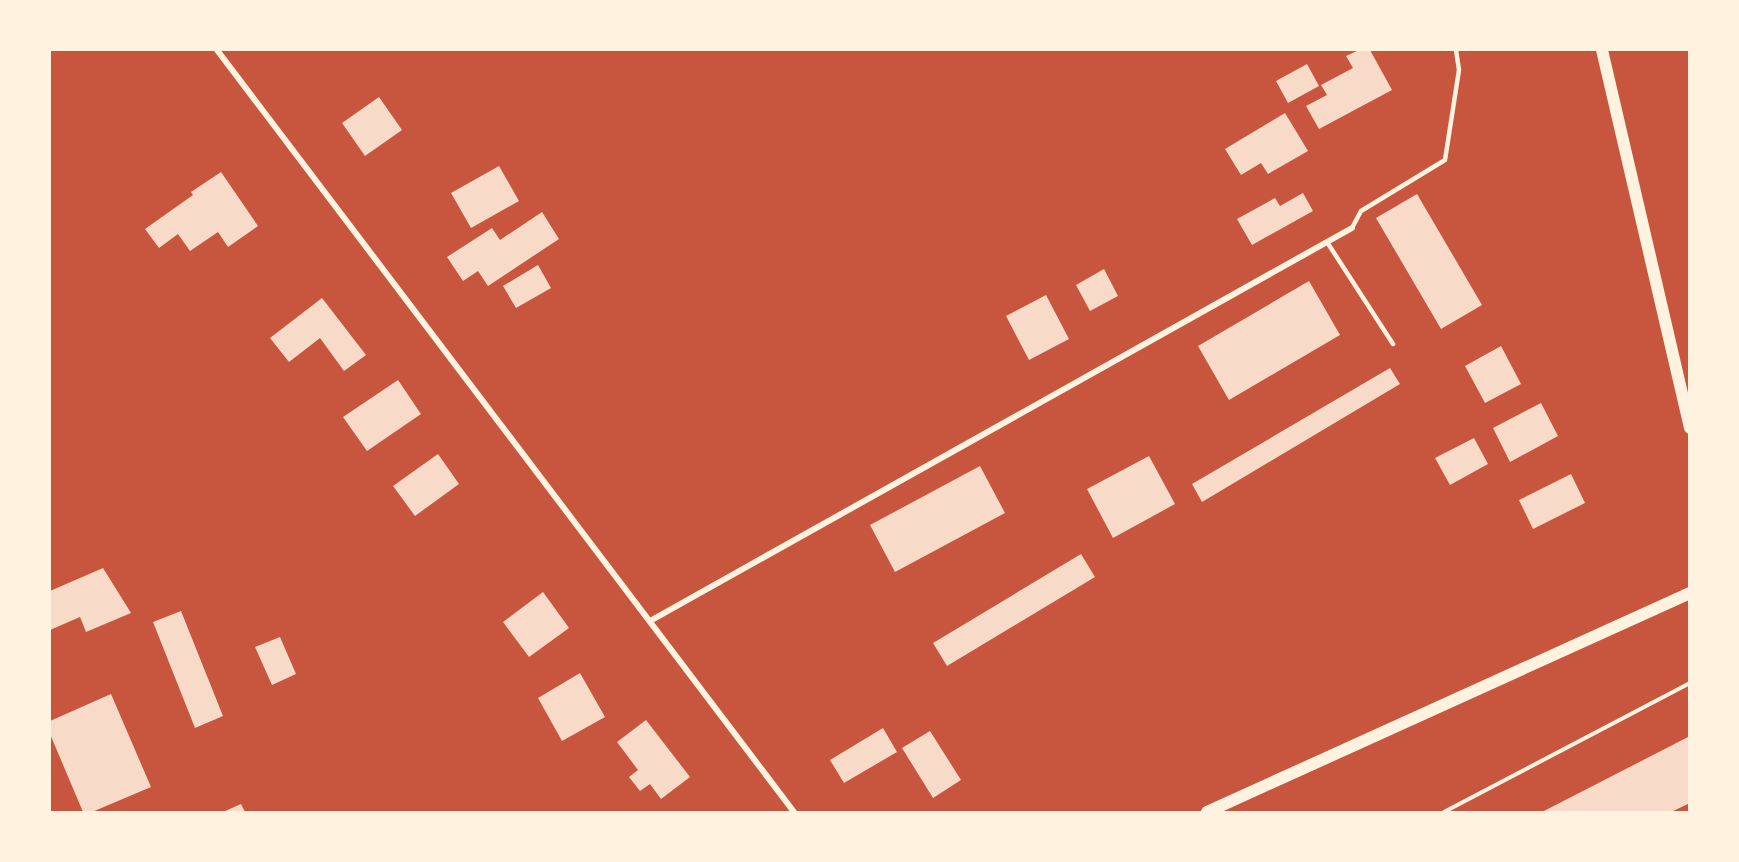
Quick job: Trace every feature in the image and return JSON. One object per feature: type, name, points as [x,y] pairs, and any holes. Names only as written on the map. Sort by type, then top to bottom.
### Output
[{"type":"main road","points":[[1602,50],[1689,428]]},
{"type":"main road","points":[[1207,813],[1689,592]]},
{"type":"street","points":[[217,50],[795,813]]},
{"type":"street","points":[[650,621],[1352,228]]},
{"type":"lane","points":[[1352,228],[1361,211],[1445,160],[1459,70],[1456,50]]},
{"type":"lane","points":[[1327,242],[1392,344]]},
{"type":"path","points":[[1443,813],[1689,683]]},
{"type":"building","points":[[1359,50],[1370,50],[1392,90],[1319,129],[1306,106],[1327,95],[1321,85],[1353,68],[1346,56]]},
{"type":"building","points":[[1307,64],[1319,86],[1288,103],[1276,81]]},
{"type":"building","points":[[379,97],[402,130],[365,156],[342,123]]},
{"type":"building","points":[[1285,113],[1308,151],[1268,174],[1261,163],[1241,175],[1225,149]]},
{"type":"building","points":[[499,166],[519,201],[471,228],[451,193]]},
{"type":"building","points":[[221,172],[258,226],[228,247],[218,232],[190,251],[178,234],[159,248],[145,229],[193,195],[191,192]]},
{"type":"building","points":[[1303,193],[1313,211],[1252,245],[1237,219],[1275,198],[1280,206]]},
{"type":"building","points":[[1417,194],[1482,305],[1441,329],[1376,218]]},
{"type":"building","points":[[542,212],[559,239],[488,286],[478,271],[463,281],[447,257],[492,228],[500,240]]},
{"type":"building","points":[[538,265],[551,288],[516,308],[503,286]]},
{"type":"building","points":[[1104,269],[1118,296],[1090,311],[1076,285]]},
{"type":"building","points":[[1309,281],[1340,335],[1229,400],[1198,346]]},
{"type":"building","points":[[1046,295],[1069,339],[1029,360],[1006,316]]},
{"type":"building","points":[[322,298],[366,355],[344,371],[320,338],[289,362],[270,338]]},
{"type":"building","points":[[1501,346],[1521,384],[1485,403],[1465,366]]},
{"type":"building","points":[[1390,368],[1400,384],[1202,502],[1192,484]]},
{"type":"building","points":[[398,380],[421,414],[367,451],[343,417]]},
{"type":"building","points":[[1541,403],[1558,436],[1510,462],[1493,428]]},
{"type":"building","points":[[1474,438],[1488,464],[1450,485],[1435,458]]},
{"type":"building","points":[[438,454],[459,484],[415,516],[393,486]]},
{"type":"building","points":[[1149,456],[1175,504],[1113,538],[1087,489]]},
{"type":"building","points":[[980,466],[1005,513],[895,572],[870,525]]},
{"type":"building","points":[[1571,474],[1585,503],[1533,529],[1519,500]]},
{"type":"building","points":[[1081,554],[1095,577],[947,666],[933,643]]},
{"type":"building","points":[[103,568],[131,613],[86,632],[80,617],[50,630],[50,591]]},
{"type":"building","points":[[543,592],[569,628],[529,657],[503,622]]},
{"type":"building","points":[[181,611],[223,716],[195,728],[153,622]]},
{"type":"building","points":[[280,637],[296,674],[272,685],[255,647]]},
{"type":"building","points":[[580,673],[605,717],[562,741],[538,698]]},
{"type":"building","points":[[111,694],[151,787],[92,812],[83,812],[50,734],[50,721]]},
{"type":"building","points":[[646,720],[690,777],[661,799],[650,784],[640,791],[629,777],[638,770],[617,742]]},
{"type":"building","points":[[883,728],[897,752],[844,783],[830,760]]},
{"type":"building","points":[[930,731],[961,780],[933,798],[902,748]]},
{"type":"building","points":[[1690,736],[1690,803],[1671,812],[1542,812]]},
{"type":"building","points":[[241,804],[245,812],[223,812]]}]
